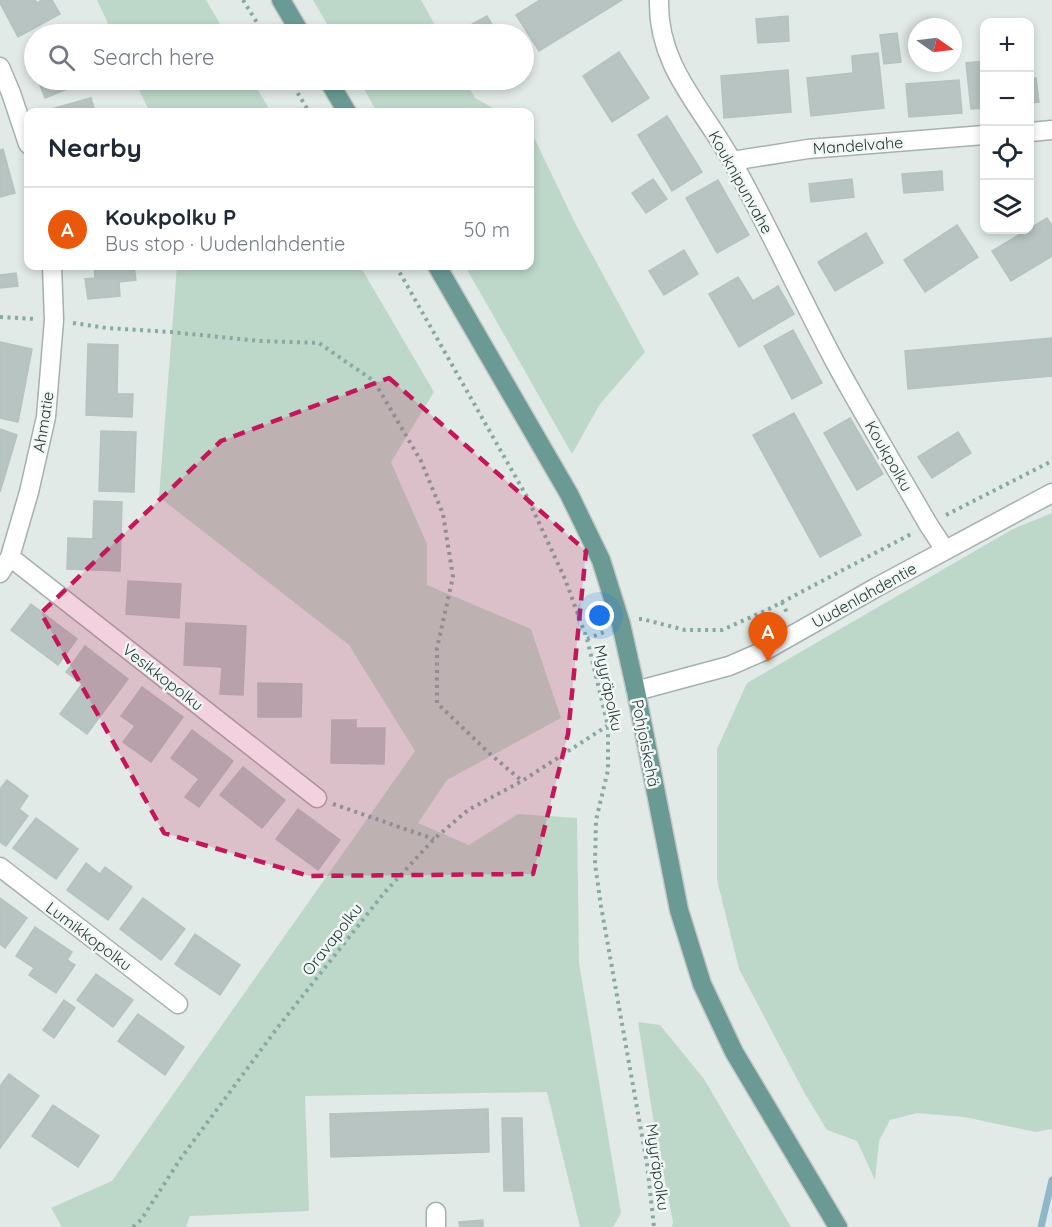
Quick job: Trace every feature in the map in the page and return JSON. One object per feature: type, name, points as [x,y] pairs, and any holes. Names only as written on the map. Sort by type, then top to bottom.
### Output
[{"type":"main road","points":[[281,0],[295,24]]},
{"type":"main road","points":[[334,90],[345,108]]},
{"type":"main road","name":"Pohjoiskehä","points":[[439,270],[569,494],[601,560],[621,624],[636,691],[679,910],[702,984],[734,1052],[838,1227]]},
{"type":"street","name":"Kouknipunvahe","points":[[659,0],[659,15],[665,46],[681,81],[732,161],[836,362]]},
{"type":"street","points":[[0,68],[24,132]]},
{"type":"street","points":[[1034,132],[1052,130]]},
{"type":"street","name":"Mandelvahe","points":[[732,161],[808,149],[980,135]]},
{"type":"street","name":"Ahmatie","points":[[0,573],[10,556],[29,492],[46,417],[54,321],[52,270]]},
{"type":"street","name":"Koukpolku","points":[[836,362],[945,550]]},
{"type":"street","name":"Uudenlahdentie","points":[[636,691],[729,666],[766,650],[1052,493]]},
{"type":"street","name":"Vesikkopolku","points":[[10,556],[317,798]]},
{"type":"street","name":"Lumikkopolku","points":[[0,867],[178,1004]]},
{"type":"path","points":[[243,0],[258,24]]},
{"type":"path","points":[[296,90],[307,108]]},
{"type":"path","name":"Myyräpolku","points":[[398,270],[526,496],[565,579],[587,639],[608,726],[608,770],[596,820],[595,864],[647,1164],[654,1227]]},
{"type":"path","points":[[0,317],[107,328],[318,344],[374,381],[421,461],[443,514],[453,577],[437,648],[437,703],[522,781]]},
{"type":"path","points":[[587,639],[621,624],[642,619],[685,630],[722,630],[767,610],[1052,461]]},
{"type":"path","name":"Oravapolku","points":[[133,1227],[141,1220],[181,1158],[278,1028],[384,893],[434,839],[468,810],[522,781],[608,726]]},
{"type":"path","points":[[317,798],[434,839]]},
{"type":"highlighted area","points":[[389,378],[586,551],[568,734],[533,874],[309,876],[164,833],[41,613],[221,441]]},
{"type":"green space","points":[[97,0],[206,0],[220,24],[108,24]]},
{"type":"green space","points":[[313,0],[421,0],[434,24],[327,24]]},
{"type":"green space","points":[[139,90],[258,90],[269,108],[148,108]]},
{"type":"green space","points":[[365,90],[471,90],[475,98],[493,108],[375,108]]},
{"type":"green space","points":[[534,137],[575,223],[645,352],[600,404],[572,454],[467,270],[534,270]]},
{"type":"green space","points":[[177,270],[362,270],[434,392],[391,462],[427,544],[427,585],[531,629],[561,718],[447,780],[418,823],[469,845],[518,814],[577,818],[579,963],[621,1213],[613,1227],[580,1227],[547,1092],[305,1096],[309,1211],[190,1216],[186,1227],[62,1227],[51,1208],[112,1181],[415,751],[349,645],[159,497]]},
{"type":"green space","points":[[1052,513],[1052,1129],[1036,1132],[964,1117],[917,1113],[890,1120],[879,1141],[875,1180],[857,1141],[827,1130],[805,1094],[739,969],[717,880],[717,749],[747,683],[1013,529]]},
{"type":"green space","points":[[638,1022],[660,1025],[704,1079],[791,1227],[672,1227],[673,1222],[654,1124]]},
{"type":"building","points":[[0,0],[35,0],[37,3],[42,0],[52,0],[60,14],[42,24],[24,24],[24,34],[18,37]]},
{"type":"building","points":[[540,0],[622,0],[539,51],[534,43],[534,24],[522,24],[516,15]]},
{"type":"building","points":[[487,16],[492,24],[472,24]]},
{"type":"building","points":[[788,16],[789,41],[758,43],[756,19]]},
{"type":"building","points":[[897,33],[901,62],[884,64],[880,35]]},
{"type":"building","points":[[619,52],[649,98],[612,122],[583,76]]},
{"type":"building","points":[[878,53],[884,108],[811,116],[807,78],[853,73],[852,56]]},
{"type":"building","points":[[980,61],[980,108],[971,109],[966,63]]},
{"type":"building","points":[[788,70],[791,112],[724,118],[721,76]]},
{"type":"building","points":[[1034,78],[1036,78],[1039,102],[1034,103]]},
{"type":"building","points":[[959,80],[962,113],[909,117],[906,84]]},
{"type":"building","points":[[42,90],[65,90],[45,98]]},
{"type":"building","points":[[91,98],[94,108],[55,108]]},
{"type":"building","points":[[667,116],[702,172],[672,191],[638,135]]},
{"type":"building","points":[[3,149],[15,193],[0,197],[0,150]]},
{"type":"building","points":[[942,171],[943,190],[904,193],[902,174]]},
{"type":"building","points":[[653,179],[667,199],[646,213],[632,193]]},
{"type":"building","points":[[852,179],[854,197],[811,202],[809,184]]},
{"type":"building","points":[[718,180],[749,235],[717,253],[686,198]]},
{"type":"building","points":[[1047,218],[1052,226],[1052,256],[1011,281],[992,251],[1020,234],[1034,234],[1034,226]]},
{"type":"building","points":[[957,225],[978,257],[925,292],[904,260]]},
{"type":"building","points":[[866,233],[883,263],[835,291],[818,262]]},
{"type":"building","points":[[684,250],[698,274],[664,295],[649,271]]},
{"type":"building","points":[[94,270],[135,270],[136,280],[119,282],[120,296],[88,299],[85,279],[95,278]]},
{"type":"building","points":[[16,273],[18,286],[0,288],[0,275]]},
{"type":"building","points":[[738,277],[753,301],[778,286],[794,314],[739,347],[709,294]]},
{"type":"building","points":[[793,330],[822,383],[792,399],[764,346]]},
{"type":"building","points":[[1052,338],[1052,376],[908,389],[905,351]]},
{"type":"building","points":[[0,342],[32,349],[18,422],[0,418]]},
{"type":"building","points":[[88,344],[118,345],[117,394],[133,394],[132,417],[86,415]]},
{"type":"building","points":[[794,413],[861,535],[820,557],[753,435]]},
{"type":"building","points":[[850,418],[883,474],[857,490],[824,433]]},
{"type":"building","points":[[0,429],[17,435],[0,492]]},
{"type":"building","points":[[101,431],[136,432],[134,492],[99,491]]},
{"type":"building","points":[[958,432],[971,453],[932,478],[918,457]]},
{"type":"building","points":[[94,501],[122,502],[120,571],[67,569],[68,538],[93,539]]},
{"type":"building","points":[[128,581],[181,584],[179,618],[126,614]]},
{"type":"building","points":[[31,604],[77,639],[58,665],[11,630]]},
{"type":"building","points":[[186,623],[246,626],[243,695],[220,694],[222,667],[184,665]]},
{"type":"building","points":[[85,646],[128,679],[87,734],[60,714],[82,684],[66,672]]},
{"type":"building","points":[[258,683],[302,684],[301,717],[258,717]]},
{"type":"building","points":[[142,687],[183,717],[151,762],[123,742],[135,726],[121,716]]},
{"type":"building","points":[[332,720],[356,720],[356,728],[385,728],[384,764],[331,763]]},
{"type":"building","points":[[192,730],[233,761],[199,807],[185,797],[199,779],[171,758]]},
{"type":"building","points":[[243,767],[285,800],[262,828],[220,795]]},
{"type":"building","points":[[7,780],[28,796],[19,809],[28,816],[6,846],[0,842],[0,789]]},
{"type":"building","points":[[298,809],[340,840],[318,870],[276,839]]},
{"type":"building","points":[[36,818],[78,849],[56,879],[13,848]]},
{"type":"building","points":[[86,863],[100,874],[105,867],[132,887],[108,920],[67,890]]},
{"type":"building","points":[[0,898],[27,918],[5,948],[0,944]]},
{"type":"building","points":[[143,898],[185,929],[161,960],[120,929]]},
{"type":"building","points":[[35,927],[72,952],[67,960],[75,965],[56,993],[29,975],[34,968],[16,956]]},
{"type":"building","points":[[195,934],[240,965],[220,995],[175,964]]},
{"type":"building","points":[[96,974],[133,1000],[113,1027],[77,1000]]},
{"type":"building","points":[[64,1000],[75,1008],[54,1038],[43,1030]]},
{"type":"building","points":[[138,1014],[184,1047],[165,1075],[118,1041]]},
{"type":"building","points":[[9,1074],[39,1096],[0,1148],[0,1086]]},
{"type":"building","points":[[53,1105],[99,1136],[78,1167],[32,1136]]},
{"type":"building","points":[[488,1109],[489,1152],[331,1157],[330,1114]]},
{"type":"building","points":[[502,1118],[522,1118],[524,1191],[504,1191]]},
{"type":"building","points":[[483,1220],[483,1227],[460,1227],[459,1222]]},
{"type":"waterway","points":[[1041,1227],[1052,1180]]},
{"type":"place","name":"Koukpolku P","points":[[768,662]]}]
